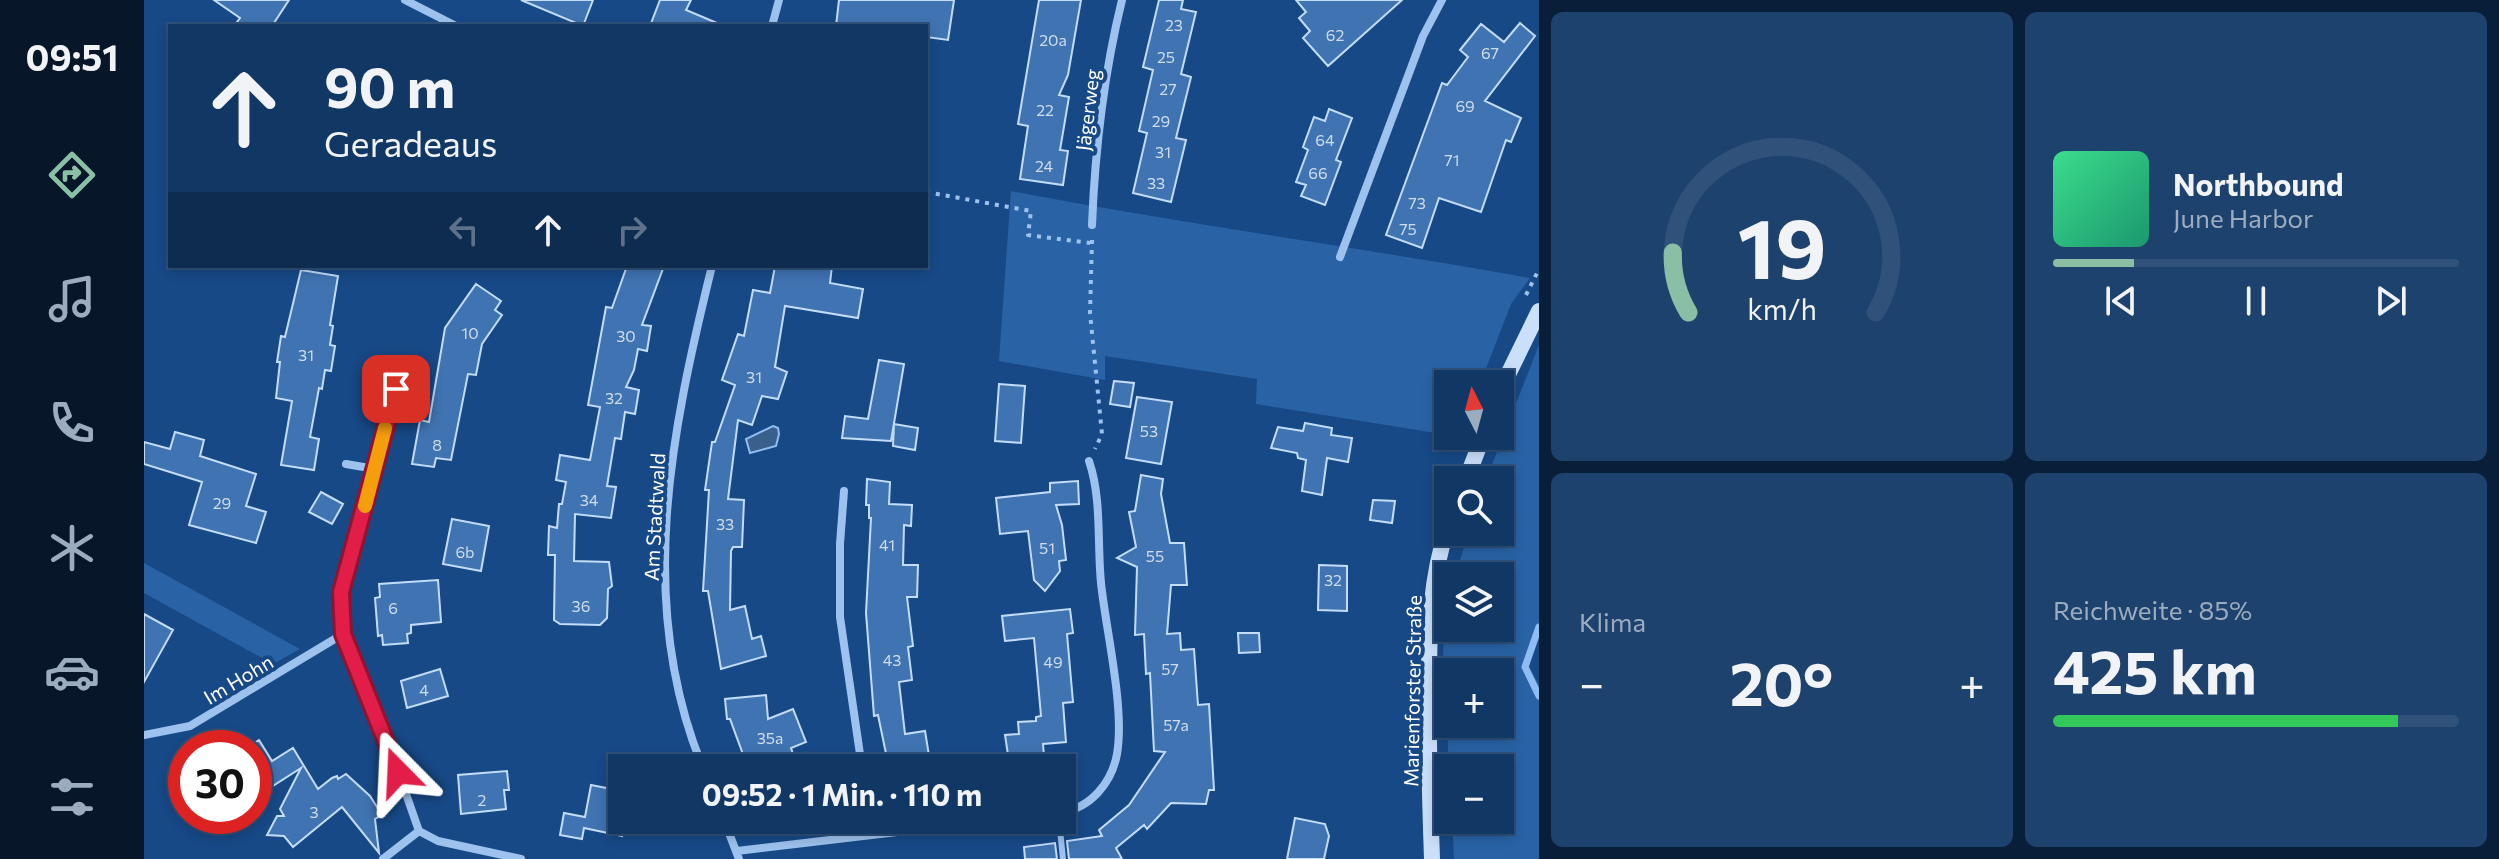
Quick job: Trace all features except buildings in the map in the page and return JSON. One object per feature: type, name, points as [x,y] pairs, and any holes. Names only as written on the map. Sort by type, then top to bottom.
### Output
[{"type":"main road","points":[[1510,370],[1539,311]]},
{"type":"main road","name":"Marienforster Straße","points":[[1432,859],[1428,740],[1429,611],[1442,546]]},
{"type":"street","points":[[405,0],[452,24]]},
{"type":"street","points":[[773,24],[779,0]]},
{"type":"street","name":"Jägerweg","points":[[1092,225],[1093,184],[1112,41],[1122,0]]},
{"type":"street","points":[[1340,257],[1423,36],[1442,0]]},
{"type":"street","name":"Am Stadtwald","points":[[697,754],[690,738],[667,640],[664,550],[676,423],[712,268]]},
{"type":"street","points":[[396,389],[341,592],[343,634],[392,754],[419,831],[438,841],[521,859]]},
{"type":"street","points":[[1076,809],[1100,792],[1111,774],[1118,753],[1118,715],[1101,580],[1096,481],[1089,461]]},
{"type":"street","points":[[346,464],[375,469]]},
{"type":"street","points":[[844,491],[840,617],[860,754]]},
{"type":"street","name":"Im Hohn","points":[[144,735],[190,726],[343,634]]},
{"type":"street","points":[[383,859],[419,831]]},
{"type":"street","points":[[730,834],[738,855],[880,834]]},
{"type":"lane","points":[[1060,834],[1063,859]]},
{"type":"path","points":[[928,192],[1031,211],[1028,235],[1092,243]]},
{"type":"path","points":[[1089,461],[1102,434],[1090,313],[1092,225]]},
{"type":"shaded area","points":[[1011,191],[1530,278],[1511,304],[1485,370],[1434,370],[1434,433],[1256,404],[1257,379],[1105,356],[1105,380],[999,361]]},
{"type":"shaded area","points":[[1539,345],[1539,634],[1528,664],[1539,685],[1539,859],[1454,859],[1453,834],[1514,834],[1514,754],[1448,754],[1447,738],[1514,738],[1514,658],[1443,658],[1443,649],[1444,642],[1514,642],[1514,562],[1459,562],[1465,546],[1514,546],[1514,466],[1491,466],[1498,450],[1514,450],[1514,409]]},
{"type":"shaded area","points":[[773,426],[778,428],[779,434],[776,446],[750,453],[746,439]]},
{"type":"shaded area","points":[[144,563],[300,649],[273,664],[144,593]]},
{"type":"waterway","points":[[1539,627],[1525,667],[1539,696]]},
{"type":"slow traffic","points":[[365,506],[385,428]]},
{"type":"route","points":[[396,389],[341,592],[343,634],[398,772]]}]
